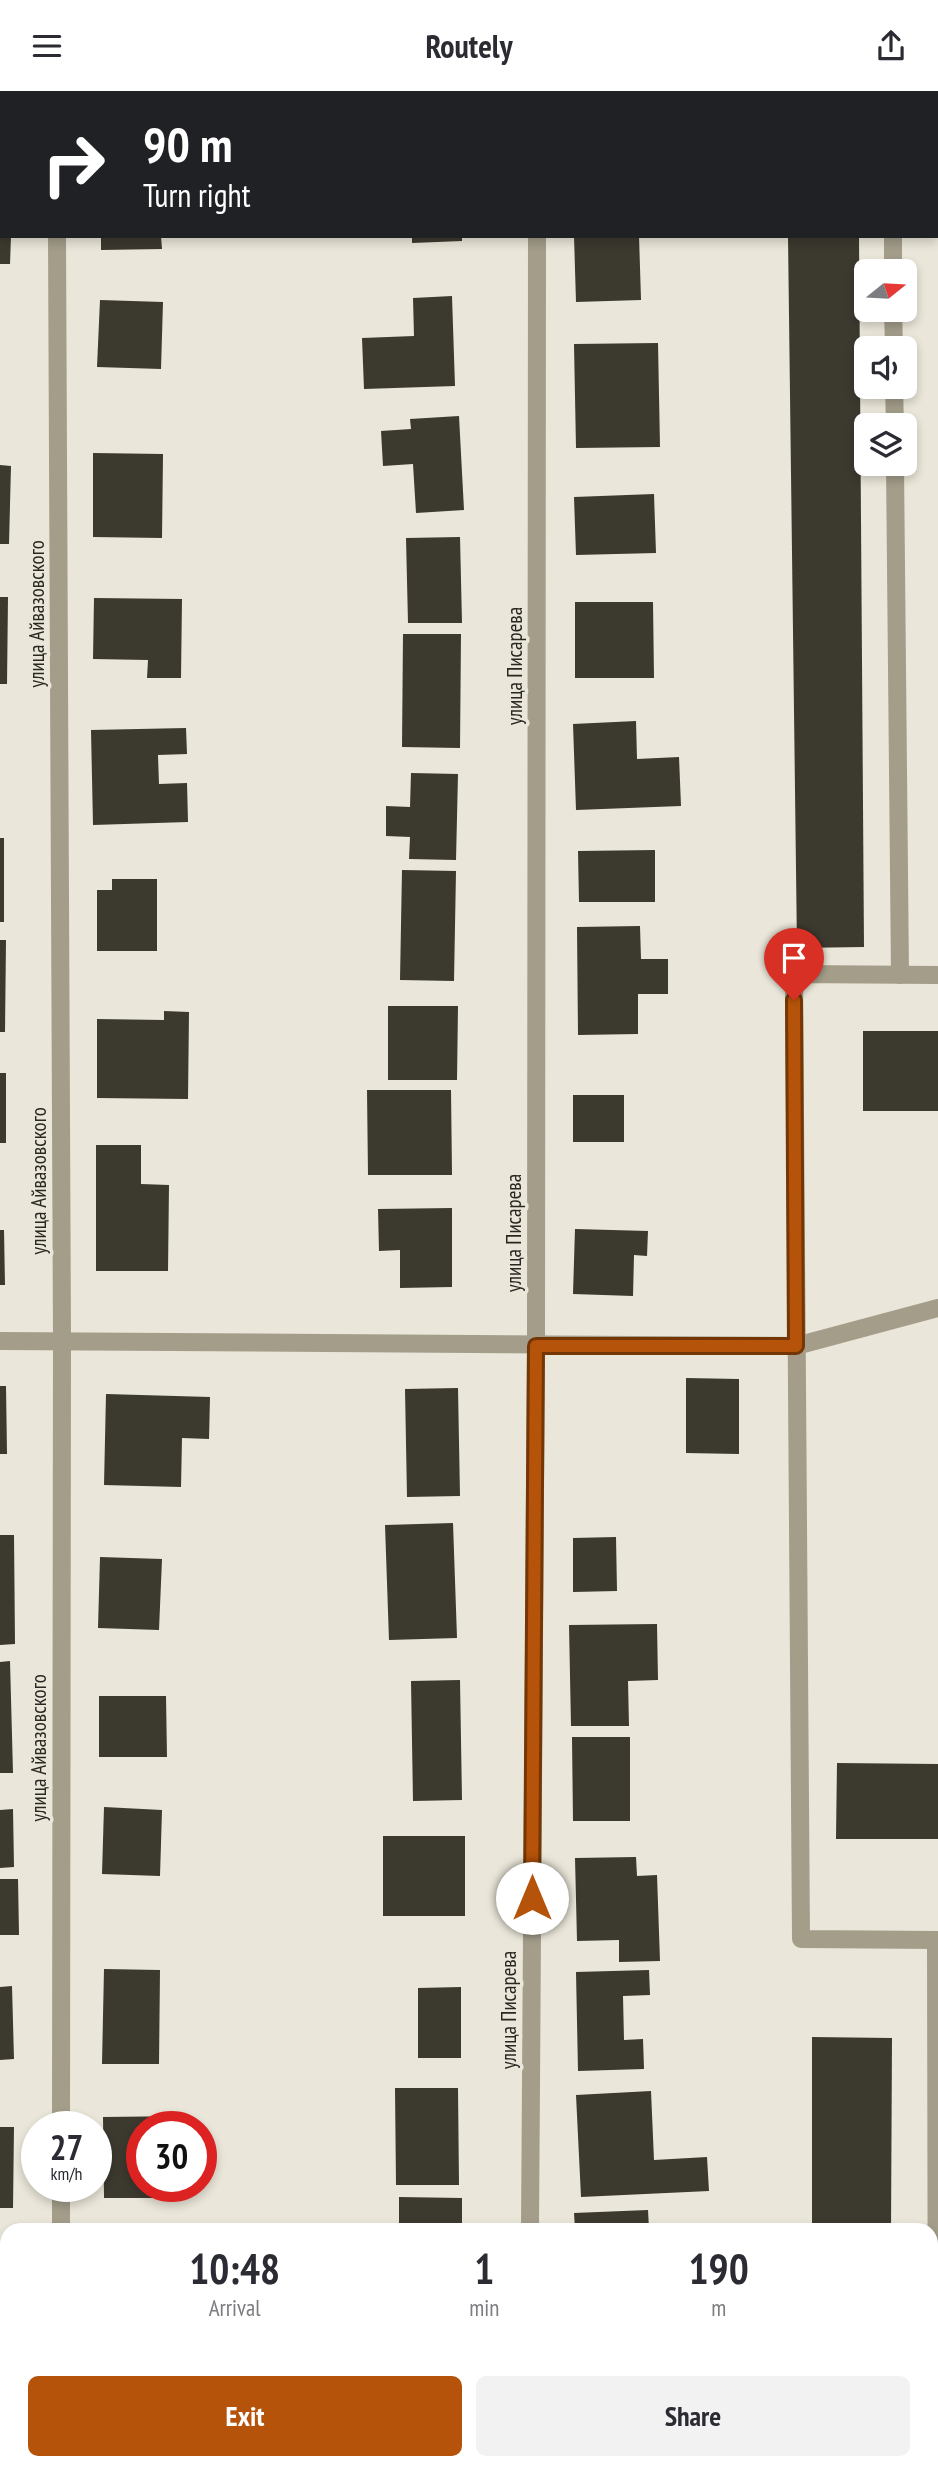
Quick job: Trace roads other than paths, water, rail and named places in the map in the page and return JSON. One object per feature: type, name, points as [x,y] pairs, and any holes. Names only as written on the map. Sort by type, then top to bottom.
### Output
[{"type":"street","name":"улица Айвазовского","points":[[57,238],[62,1340],[61,2111]]},
{"type":"street","name":"улица Писарева","points":[[530,2223],[536,1346],[537,238]]},
{"type":"street","points":[[893,238],[893,259]]},
{"type":"street","points":[[895,476],[900,975]]},
{"type":"street","points":[[937,2223],[937,1940],[801,1939],[794,974],[938,975]]},
{"type":"street","points":[[0,1341],[796,1346],[938,1308]]},
{"type":"street","points":[[61,2202],[61,2223]]}]
